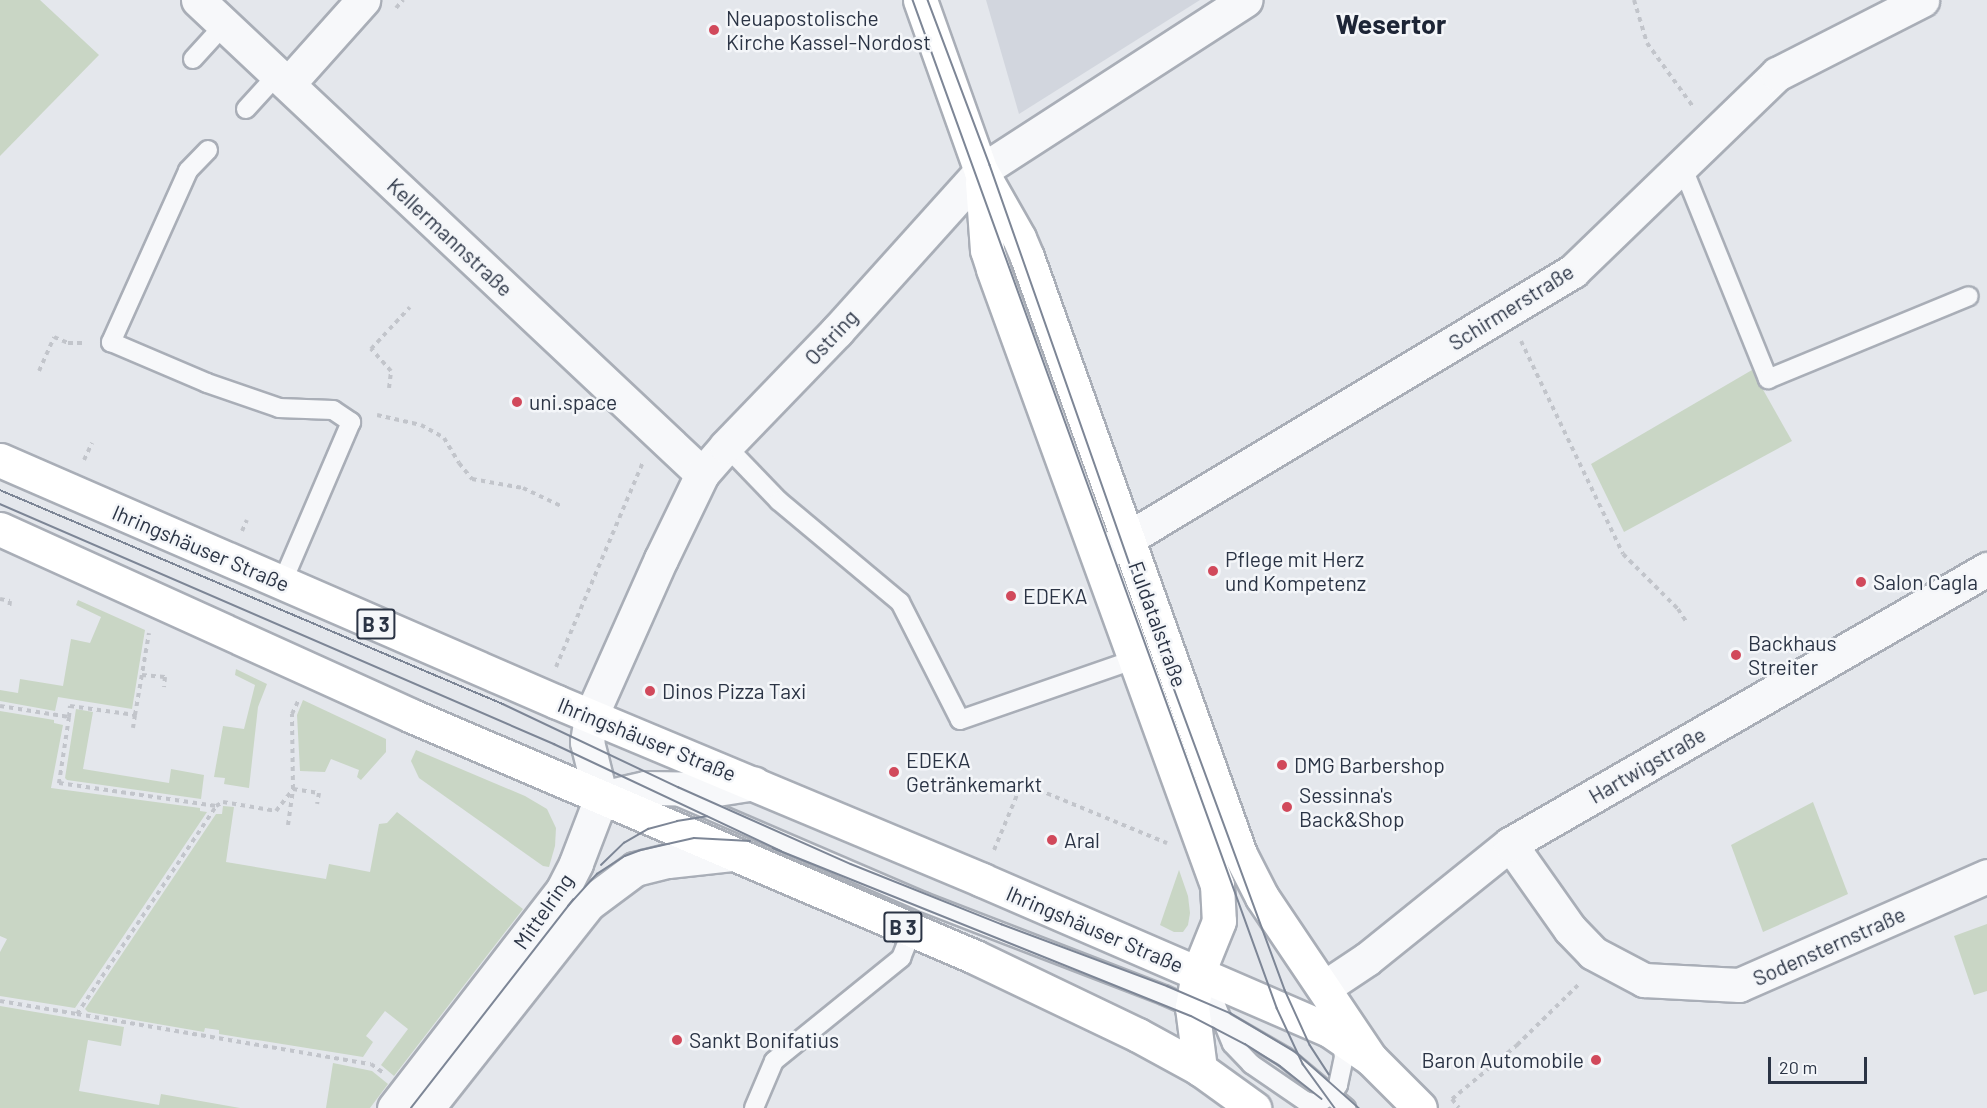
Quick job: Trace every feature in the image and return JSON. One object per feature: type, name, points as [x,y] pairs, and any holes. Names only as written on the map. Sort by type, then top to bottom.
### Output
[{"type":"main road","name":"Fuldatalstraße","points":[[921,0],[981,171],[1019,238],[1027,257],[1240,854],[1262,897],[1325,987],[1371,1059]]},
{"type":"main road","name":"Fuldatalstraße","points":[[981,171],[987,250],[1217,885],[1219,921],[1207,966],[1192,1006],[1200,1069]]},
{"type":"main road","name":"Ihringshäuser Straße","points":[[0,460],[282,583],[598,702],[754,783],[1207,966],[1296,1016],[1340,1037]]},
{"type":"main road","name":"B 3","points":[[0,529],[412,716],[912,931],[1080,1007],[1200,1069],[1254,1108]]},
{"type":"main road","name":"B 3","points":[[1340,1037],[1371,1059],[1420,1108]]},
{"type":"street","name":"Kellermannstraße","points":[[198,0],[702,474]]},
{"type":"street","points":[[283,80],[363,0]]},
{"type":"street","name":"Ostring","points":[[600,798],[587,742],[598,702],[661,559],[702,474],[726,446],[837,332],[981,171],[1245,0]]},
{"type":"street","name":"Schirmerstraße","points":[[1098,556],[1573,271],[1777,74],[1922,0]]},
{"type":"street","name":"Hartwigstraße","points":[[1325,987],[1367,959],[1510,844],[1987,569]]},
{"type":"street","points":[[600,798],[658,787],[717,789],[754,783]]},
{"type":"street","name":"Mittelring","points":[[391,1092],[563,889],[576,863],[600,798]]},
{"type":"street","name":"Sodensternstraße","points":[[1510,844],[1570,929],[1593,953],[1644,980],[1739,985],[1987,876]]},
{"type":"street","name":"Mittelring","points":[[427,1108],[588,904],[635,869],[668,861],[732,854]]},
{"type":"lane","points":[[193,59],[224,25]]},
{"type":"lane","points":[[246,109],[283,80]]},
{"type":"lane","points":[[208,150],[188,171],[111,342],[207,383],[279,408],[333,410],[351,422],[282,583]]},
{"type":"lane","points":[[1682,166],[1768,379],[1969,296]]},
{"type":"lane","points":[[726,446],[779,501],[900,602],[960,720],[1136,660],[1167,647]]},
{"type":"lane","points":[[658,787],[820,859],[1192,1006],[1285,1057],[1346,1108]]},
{"type":"lane","points":[[732,854],[820,859]]},
{"type":"lane","points":[[754,1108],[774,1061],[901,958],[912,931]]},
{"type":"lane","points":[[1207,966],[1212,996],[1232,1044],[1251,1064],[1305,1101],[1317,1104],[1332,1094],[1338,1085],[1344,1056],[1325,987]]},
{"type":"path","points":[[1634,0],[1647,43],[1694,108],[1719,130]]},
{"type":"path","points":[[389,388],[391,371],[371,349],[410,307]]},
{"type":"path","points":[[1506,310],[1623,554],[1678,609],[1687,623]]},
{"type":"path","points":[[39,371],[54,337],[68,343]]},
{"type":"path","points":[[377,415],[421,424],[444,438],[472,479],[523,488],[561,506]]},
{"type":"path","points":[[598,702],[556,667],[640,466],[662,437]]},
{"type":"path","points":[[0,599],[10,601],[9,609]]},
{"type":"path","points":[[133,728],[151,625]]},
{"type":"path","points":[[142,675],[165,677],[164,687]]},
{"type":"path","points":[[288,825],[293,789],[292,714],[296,705]]},
{"type":"path","points":[[0,706],[69,717]]},
{"type":"path","points":[[135,716],[70,706],[58,783],[216,806]]},
{"type":"path","points":[[994,851],[1022,783],[1174,846]]},
{"type":"path","points":[[293,789],[319,792],[317,804]]},
{"type":"path","points":[[77,1014],[216,806],[223,802],[276,811],[293,789]]},
{"type":"path","points":[[1452,1099],[1517,1045],[1590,973],[1601,957]]},
{"type":"path","points":[[0,1001],[371,1064],[391,1092]]},
{"type":"shaded area","points":[[986,0],[1200,0],[1019,114]]},
{"type":"green space","points":[[0,0],[40,0],[99,55],[0,156]]},
{"type":"green space","points":[[1752,370],[1792,441],[1624,532],[1591,464]]},
{"type":"green space","points":[[78,600],[145,630],[132,709],[58,697],[55,711],[0,701],[0,690],[18,693],[20,679],[63,686],[71,639],[90,643],[101,617],[76,605]]},
{"type":"green space","points":[[236,669],[267,684],[258,707],[249,788],[224,784],[225,778],[214,777],[223,726],[244,729],[255,685],[235,675]]},
{"type":"green space","points":[[303,700],[386,739],[386,752],[361,780],[357,777],[359,770],[331,759],[325,772],[300,771],[297,715]]},
{"type":"green space","points":[[76,709],[93,712],[83,769],[169,783],[171,769],[204,775],[201,799],[67,780],[65,778]]},
{"type":"green space","points":[[0,711],[54,720],[54,723],[63,725],[51,788],[200,808],[200,811],[207,812],[75,1008],[0,996],[0,952],[7,939],[0,936]]},
{"type":"green space","points":[[416,750],[525,796],[547,809],[556,828],[555,846],[549,867],[543,866],[419,778],[411,761]]},
{"type":"green space","points":[[1813,802],[1848,894],[1763,932],[1731,845]]},
{"type":"green space","points":[[223,806],[234,807],[226,862],[326,879],[329,864],[370,872],[379,824],[387,823],[397,812],[523,909],[394,1076],[381,1065],[408,1029],[385,1011],[366,1036],[373,1042],[363,1057],[219,1034],[219,1030],[205,1028],[204,1032],[88,1012],[85,1009],[216,814],[222,814]]},
{"type":"green space","points":[[1179,870],[1188,896],[1190,913],[1188,925],[1183,932],[1174,932],[1160,925]]},
{"type":"green space","points":[[1987,924],[1987,991],[1974,995],[1954,936]]},
{"type":"green space","points":[[0,1006],[124,1027],[121,1046],[88,1040],[79,1091],[159,1105],[161,1094],[240,1108],[0,1108]]},
{"type":"green space","points":[[333,1063],[372,1071],[388,1084],[370,1108],[326,1108]]},
{"type":"tram line","points":[[913,0],[1277,1008],[1303,1064],[1335,1108]]},
{"type":"tram line","points":[[928,0],[990,165],[1160,650],[1285,990],[1310,1045],[1329,1074]]},
{"type":"tram line","points":[[0,490],[503,704],[678,787],[851,864],[1001,924],[1167,986],[1230,1013],[1297,1053],[1359,1108]]},
{"type":"tram line","points":[[0,504],[554,744],[781,851]]},
{"type":"tram line","points":[[601,865],[624,843],[648,829],[707,816]]},
{"type":"tram line","points":[[568,906],[597,874],[625,856],[641,850],[694,838],[750,841]]},
{"type":"tram line","points":[[773,848],[1191,1016],[1245,1044],[1280,1066],[1322,1099]]},
{"type":"tram line","points":[[411,1108],[573,900]]},
{"type":"place","name":"Neuapostolische Kirche Kassel-Nordost","points":[[714,30]]},
{"type":"place","name":"uni.space","points":[[517,402]]},
{"type":"place","name":"Pflege mit Herz und Kompetenz","points":[[1213,571]]},
{"type":"place","name":"Salon Cagla","points":[[1861,582]]},
{"type":"place","name":"EDEKA","points":[[1011,596]]},
{"type":"place","name":"Backhaus Streiter","points":[[1736,655]]},
{"type":"place","name":"Dinos Pizza Taxi","points":[[650,691]]},
{"type":"place","name":"DMG Barbershop","points":[[1282,765]]},
{"type":"place","name":"EDEKA Getränkemarkt","points":[[894,772]]},
{"type":"place","name":"Sessinna's Back&Shop","points":[[1287,807]]},
{"type":"place","name":"Aral","points":[[1052,840]]},
{"type":"place","name":"Sankt Bonifatius","points":[[677,1040]]},
{"type":"place","name":"Baron Automobile","points":[[1596,1060]]},
{"type":"district","name":"Wesertor","points":[[1391,24]]}]
